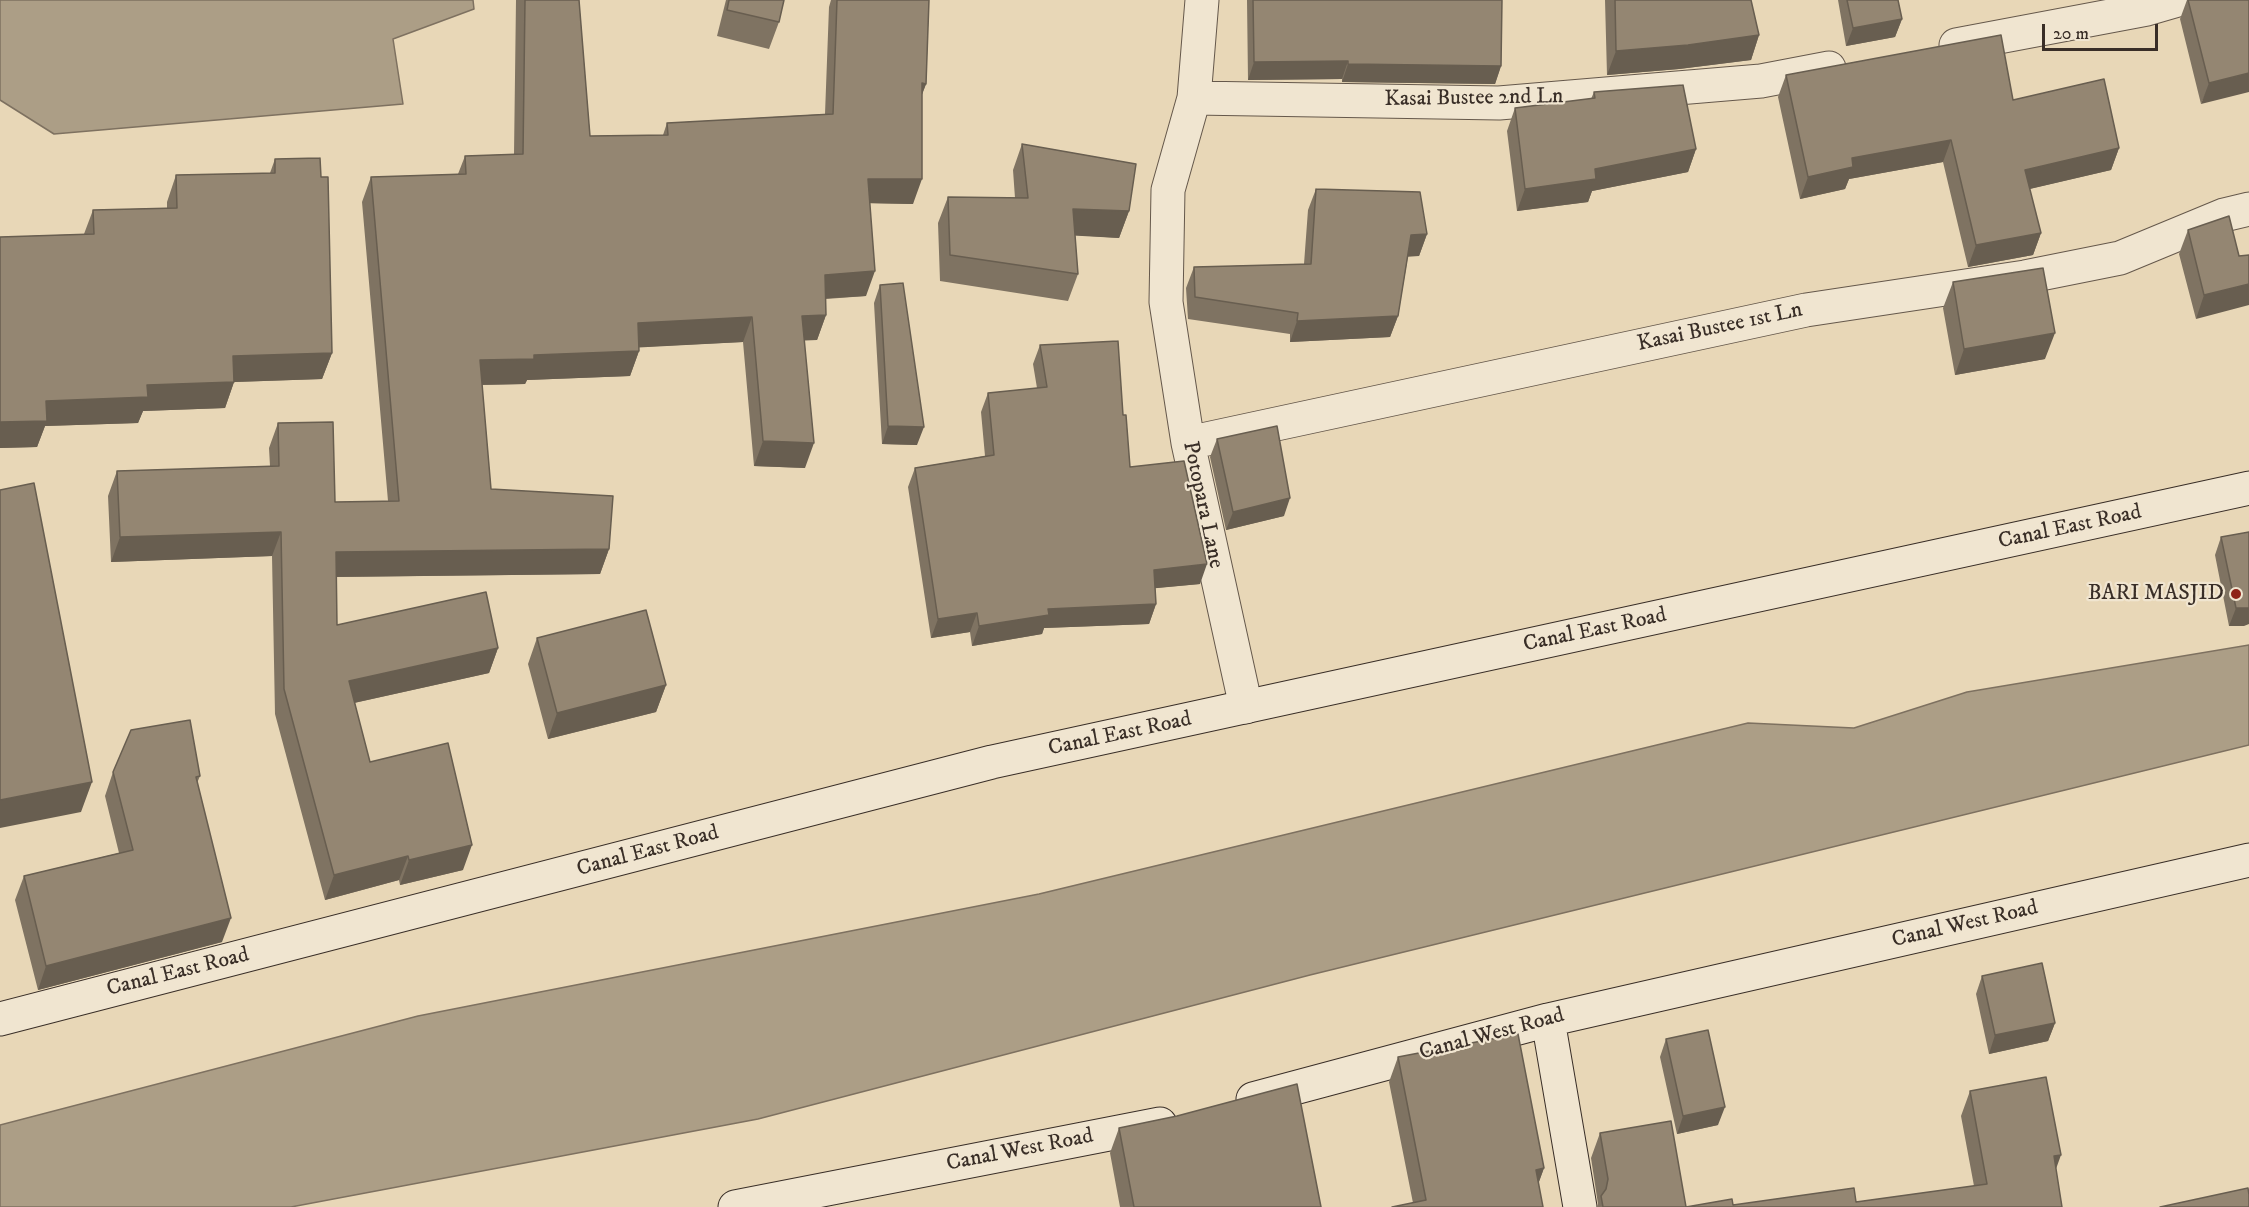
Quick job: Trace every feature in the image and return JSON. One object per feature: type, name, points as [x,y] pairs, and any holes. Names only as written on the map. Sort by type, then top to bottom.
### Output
[{"type":"main road","points":[[1194,98],[1202,0]]},
{"type":"main road","points":[[1925,51],[2147,9],[2178,0]]},
{"type":"main road","name":"Kasai Bustee 2nd Ln","points":[[1194,98],[1499,103],[1761,81],[1855,63]]},
{"type":"main road","name":"Potopara Lane","points":[[1194,98],[1168,190],[1166,302],[1188,443],[1246,707]]},
{"type":"main road","name":"Kasai Bustee 1st Ln","points":[[1188,443],[1806,310],[2025,277],[2121,258],[2224,215],[2249,209]]},
{"type":"main road","name":"Canal East Road","points":[[0,1018],[992,762],[2249,488]]},
{"type":"main road","name":"Canal West Road","points":[[1219,1108],[1548,1020],[2249,860]]},
{"type":"main road","points":[[1548,1020],[1580,1207]]},
{"type":"main road","name":"Canal West Road","points":[[735,1207],[1185,1117]]},
{"type":"shaded area","points":[[0,0],[473,0],[474,9],[393,39],[403,104],[54,134],[0,100]]},
{"type":"shaded area","points":[[2249,645],[2249,745],[1310,975],[758,1119],[291,1207],[0,1207],[0,1125],[418,1016],[1039,894],[1748,723],[1854,728],[1967,692]]},
{"type":"building","points":[[525,0],[579,0],[590,136],[668,135],[667,123],[833,114],[837,0],[929,0],[926,84],[922,83],[922,179],[868,179],[875,271],[825,275],[826,315],[802,316],[814,443],[763,441],[752,317],[638,323],[639,351],[534,355],[534,359],[480,360],[491,489],[613,496],[609,549],[336,552],[337,625],[486,592],[498,648],[349,681],[370,762],[448,743],[472,845],[409,860],[408,856],[334,875],[284,689],[281,532],[120,537],[117,471],[279,466],[278,423],[333,422],[335,502],[399,501],[371,177],[466,174],[465,156],[523,154]]},
{"type":"building","points":[[729,0],[784,0],[779,22],[727,10]]},
{"type":"building","points":[[1253,0],[1502,0],[1501,66],[1348,64],[1348,61],[1254,62]]},
{"type":"building","points":[[1615,0],[1751,0],[1759,35],[1688,45],[1616,51]]},
{"type":"building","points":[[1847,0],[1898,0],[1902,19],[1853,28]]},
{"type":"building","points":[[2188,0],[2249,0],[2249,73],[2209,83]]},
{"type":"building","points":[[2001,35],[2013,100],[2104,79],[2119,148],[2025,170],[2041,233],[1976,245],[1951,140],[1852,158],[1853,167],[1808,177],[1786,75]]},
{"type":"building","points":[[1683,85],[1696,149],[1595,169],[1596,179],[1525,189],[1515,108],[1595,98],[1594,92]]},
{"type":"building","points":[[1022,144],[1136,164],[1129,211],[1073,209],[1078,274],[950,255],[948,197],[1028,198]]},
{"type":"building","points":[[320,158],[321,177],[328,177],[332,353],[233,356],[234,382],[147,385],[148,397],[46,401],[47,421],[0,422],[0,237],[94,234],[93,210],[177,208],[176,175],[275,173],[275,159]]},
{"type":"building","points":[[1316,189],[1420,192],[1427,234],[1411,235],[1398,316],[1297,321],[1298,313],[1195,297],[1194,267],[1311,264]]},
{"type":"building","points":[[2229,216],[2239,256],[2249,255],[2249,284],[2204,295],[2188,230]]},
{"type":"building","points":[[2043,268],[2055,333],[1964,349],[1953,282]]},
{"type":"building","points":[[903,283],[924,427],[888,426],[880,285]]},
{"type":"building","points":[[1118,341],[1123,415],[1126,415],[1130,467],[1184,461],[1207,564],[1154,570],[1156,604],[1048,609],[1049,615],[979,626],[977,613],[938,619],[915,468],[994,455],[988,393],[1047,387],[1040,345]]},
{"type":"building","points":[[1277,426],[1290,498],[1233,512],[1217,439]]},
{"type":"building","points":[[34,483],[92,782],[0,800],[0,490]]},
{"type":"building","points":[[2249,532],[2249,608],[2236,608],[2221,537]]},
{"type":"building","points":[[646,610],[666,685],[557,713],[537,638]]},
{"type":"building","points":[[190,720],[200,776],[196,777],[231,918],[46,966],[24,876],[133,850],[113,772],[131,730]]},
{"type":"building","points":[[2042,963],[2055,1023],[1995,1035],[1982,976]]},
{"type":"building","points":[[1708,1030],[1725,1107],[1683,1116],[1666,1039]]},
{"type":"building","points":[[1518,1034],[1544,1168],[1536,1170],[1543,1207],[1392,1207],[1426,1200],[1398,1057]]},
{"type":"building","points":[[2046,1077],[2061,1155],[2054,1156],[2062,1207],[1686,1207],[1732,1199],[1733,1205],[1854,1188],[1856,1202],[1987,1184],[1970,1091]]},
{"type":"building","points":[[1297,1084],[1321,1207],[1134,1207],[1119,1128],[1177,1116]]},
{"type":"building","points":[[1671,1121],[1686,1207],[1603,1207],[1601,1196],[1606,1189],[1608,1179],[1600,1133]]},
{"type":"building","points":[[2248,1188],[2249,1207],[2160,1207]]},
{"type":"place","name":"BARI MASJID","points":[[2236,594]]}]
